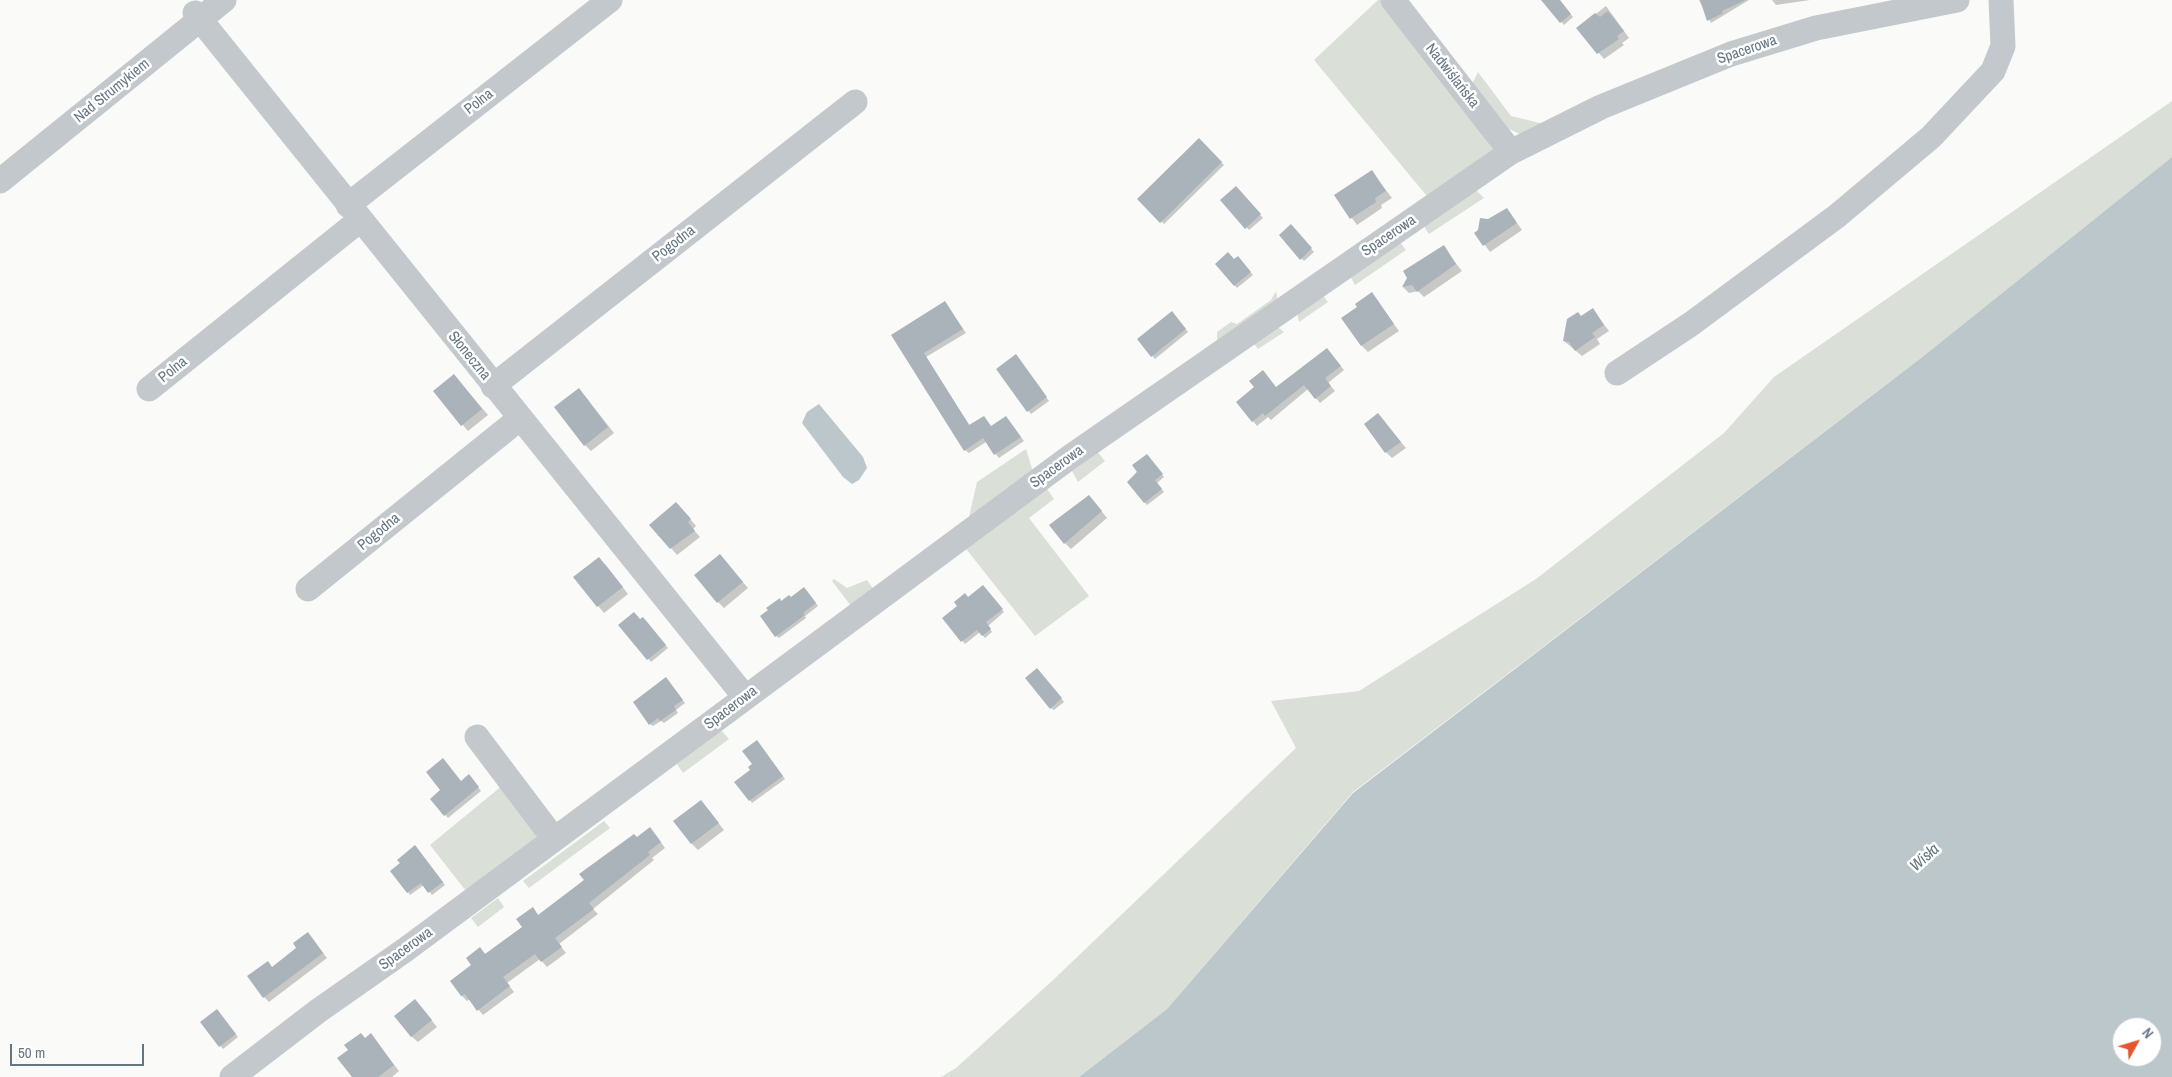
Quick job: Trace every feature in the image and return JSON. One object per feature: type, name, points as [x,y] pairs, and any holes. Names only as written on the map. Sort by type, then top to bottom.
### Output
[{"type":"street","name":"Nad Strumykiem","points":[[0,181],[197,16],[224,0]]},
{"type":"street","name":"Polna","points":[[149,389],[354,212],[610,0]]},
{"type":"street","name":"Nadwiślańska","points":[[1393,0],[1511,152]]},
{"type":"street","name":"Spacerowa","points":[[232,1077],[318,1011],[405,950],[1070,457],[1511,152],[1601,106],[1731,54],[1816,28],[1957,0]]},
{"type":"street","points":[[1617,372],[1691,324],[1837,216],[1932,137],[1993,71],[2003,46],[2001,0]]},
{"type":"street","name":"Słoneczna","points":[[197,16],[519,419],[745,697]]},
{"type":"street","name":"Pogodna","points":[[493,386],[856,102]]},
{"type":"street","name":"Pogodna","points":[[308,589],[519,419]]},
{"type":"street","points":[[477,737],[554,839]]},
{"type":"shaded area","points":[[1378,0],[1387,0],[1494,151],[1431,201],[1314,60]]},
{"type":"shaded area","points":[[1478,72],[1511,116],[1544,124],[1526,137],[1509,129],[1472,84]]},
{"type":"shaded area","points":[[2172,101],[2172,157],[1921,358],[1353,792],[1167,1009],[1079,1077],[941,1077],[956,1068],[1052,981],[1296,748],[1271,701],[1359,691],[1536,579],[1724,433],[1774,377]]},
{"type":"shaded area","points":[[1475,189],[1484,198],[1429,234],[1425,228],[1425,222]]},
{"type":"shaded area","points":[[1400,242],[1406,250],[1355,285],[1349,274]]},
{"type":"shaded area","points":[[1276,291],[1278,302],[1205,352],[1203,350],[1217,340],[1217,332],[1231,322],[1237,324],[1271,300]]},
{"type":"shaded area","points":[[1321,293],[1328,302],[1299,322],[1296,309]]},
{"type":"shaded area","points":[[1275,325],[1284,332],[1258,349],[1251,340]]},
{"type":"shaded area","points":[[1026,449],[1033,472],[969,517],[977,482]]},
{"type":"shaded area","points":[[1095,449],[1105,461],[1078,482],[1070,467]]},
{"type":"shaded area","points":[[1045,486],[1054,499],[1029,518],[1089,596],[1035,636],[963,545]]},
{"type":"shaded area","points":[[834,579],[847,588],[867,580],[874,590],[851,606],[832,581]]},
{"type":"shaded area","points":[[719,728],[729,739],[683,773],[677,764]]},
{"type":"shaded area","points":[[503,785],[537,831],[536,839],[466,891],[430,845]]},
{"type":"shaded area","points":[[604,821],[610,828],[529,888],[523,881]]},
{"type":"shaded area","points":[[498,898],[504,907],[478,927],[471,918]]},
{"type":"water","name":"Wisła","points":[[2172,157],[2172,1077],[1079,1077],[1167,1009],[1353,793],[1921,358]]},
{"type":"water","points":[[819,404],[863,457],[867,468],[859,480],[852,484],[843,477],[802,423],[807,412]]},
{"type":"building","points":[[1541,0],[1560,0],[1571,14],[1560,23]]},
{"type":"building","points":[[1700,0],[1746,0],[1722,11],[1723,13],[1707,21]]},
{"type":"building","points":[[1608,11],[1624,31],[1617,36],[1619,39],[1597,54],[1576,28],[1595,13],[1600,17]]},
{"type":"building","points":[[1199,138],[1222,162],[1160,223],[1137,199]]},
{"type":"building","points":[[1372,170],[1386,191],[1375,198],[1376,202],[1350,219],[1334,195]]},
{"type":"building","points":[[1236,186],[1261,214],[1245,229],[1220,200]]},
{"type":"building","points":[[1507,208],[1517,223],[1483,246],[1474,233],[1478,230],[1480,218],[1488,219]]},
{"type":"building","points":[[1291,224],[1312,248],[1300,260],[1279,235]]},
{"type":"building","points":[[1444,245],[1456,264],[1417,292],[1412,285],[1402,287],[1407,278],[1403,271]]},
{"type":"building","points":[[1228,252],[1234,259],[1238,256],[1251,272],[1234,286],[1215,264]]},
{"type":"building","points":[[1372,292],[1394,324],[1361,346],[1341,318],[1357,307],[1355,304]]},
{"type":"building","points":[[945,301],[963,329],[924,353],[969,425],[984,416],[991,426],[1006,416],[1021,437],[994,455],[983,438],[964,451],[891,335]]},
{"type":"building","points":[[1593,308],[1604,325],[1592,333],[1595,337],[1575,351],[1569,342],[1563,341],[1567,319],[1578,312],[1581,316]]},
{"type":"building","points":[[1172,311],[1186,329],[1151,357],[1137,339]]},
{"type":"building","points":[[1327,348],[1341,366],[1325,378],[1331,386],[1315,399],[1304,385],[1265,416],[1263,413],[1252,422],[1236,402],[1254,387],[1249,381],[1263,370],[1276,387]]},
{"type":"building","points":[[1016,354],[1047,397],[1027,412],[996,369]]},
{"type":"building","points":[[454,374],[482,409],[461,426],[433,391]]},
{"type":"building","points":[[579,388],[608,427],[584,446],[554,407]]},
{"type":"building","points":[[1378,413],[1401,442],[1385,453],[1364,424]]},
{"type":"building","points":[[1147,454],[1163,474],[1155,480],[1162,489],[1144,503],[1127,482],[1137,472],[1132,465]]},
{"type":"building","points":[[1089,495],[1102,511],[1064,544],[1049,525]]},
{"type":"building","points":[[676,502],[691,519],[688,522],[695,531],[670,549],[649,525]]},
{"type":"building","points":[[720,554],[743,582],[717,603],[694,575]]},
{"type":"building","points":[[599,557],[623,587],[597,607],[573,577]]},
{"type":"building","points":[[983,585],[1003,609],[986,622],[991,629],[982,636],[977,630],[961,642],[942,618],[957,606],[954,602],[965,593],[968,597]]},
{"type":"building","points":[[804,587],[816,603],[803,613],[805,615],[775,637],[760,616],[768,610],[766,608],[780,598],[781,601],[789,595],[791,597]]},
{"type":"building","points":[[634,612],[640,619],[643,617],[666,645],[647,660],[618,625]]},
{"type":"building","points":[[1037,668],[1062,698],[1050,709],[1025,678]]},
{"type":"building","points":[[666,677],[683,700],[674,706],[676,710],[660,721],[658,718],[649,725],[633,702]]},
{"type":"building","points":[[757,740],[783,776],[749,801],[734,782],[750,770],[748,767],[752,764],[742,751]]},
{"type":"building","points":[[443,758],[461,781],[469,774],[479,787],[444,816],[430,799],[440,790],[426,772]]},
{"type":"building","points":[[701,800],[719,823],[691,844],[673,821]]},
{"type":"building","points":[[650,827],[661,842],[648,852],[650,855],[589,903],[594,909],[555,938],[562,947],[541,962],[535,954],[503,977],[510,986],[477,1011],[465,994],[461,996],[450,981],[471,965],[466,958],[480,947],[485,954],[522,927],[516,919],[533,907],[538,915],[584,880],[579,874],[634,834],[637,837]]},
{"type":"building","points":[[415,845],[443,882],[428,893],[421,883],[407,893],[390,871],[400,863],[397,860]]},
{"type":"building","points":[[308,932],[323,953],[263,998],[247,976],[268,961],[272,967],[296,948],[293,943]]},
{"type":"building","points":[[415,999],[432,1020],[411,1037],[394,1016]]},
{"type":"building","points":[[217,1009],[236,1034],[219,1047],[200,1022]]},
{"type":"building","points":[[361,1033],[365,1038],[371,1033],[394,1065],[378,1077],[352,1077],[337,1058],[348,1050],[344,1045]]}]
